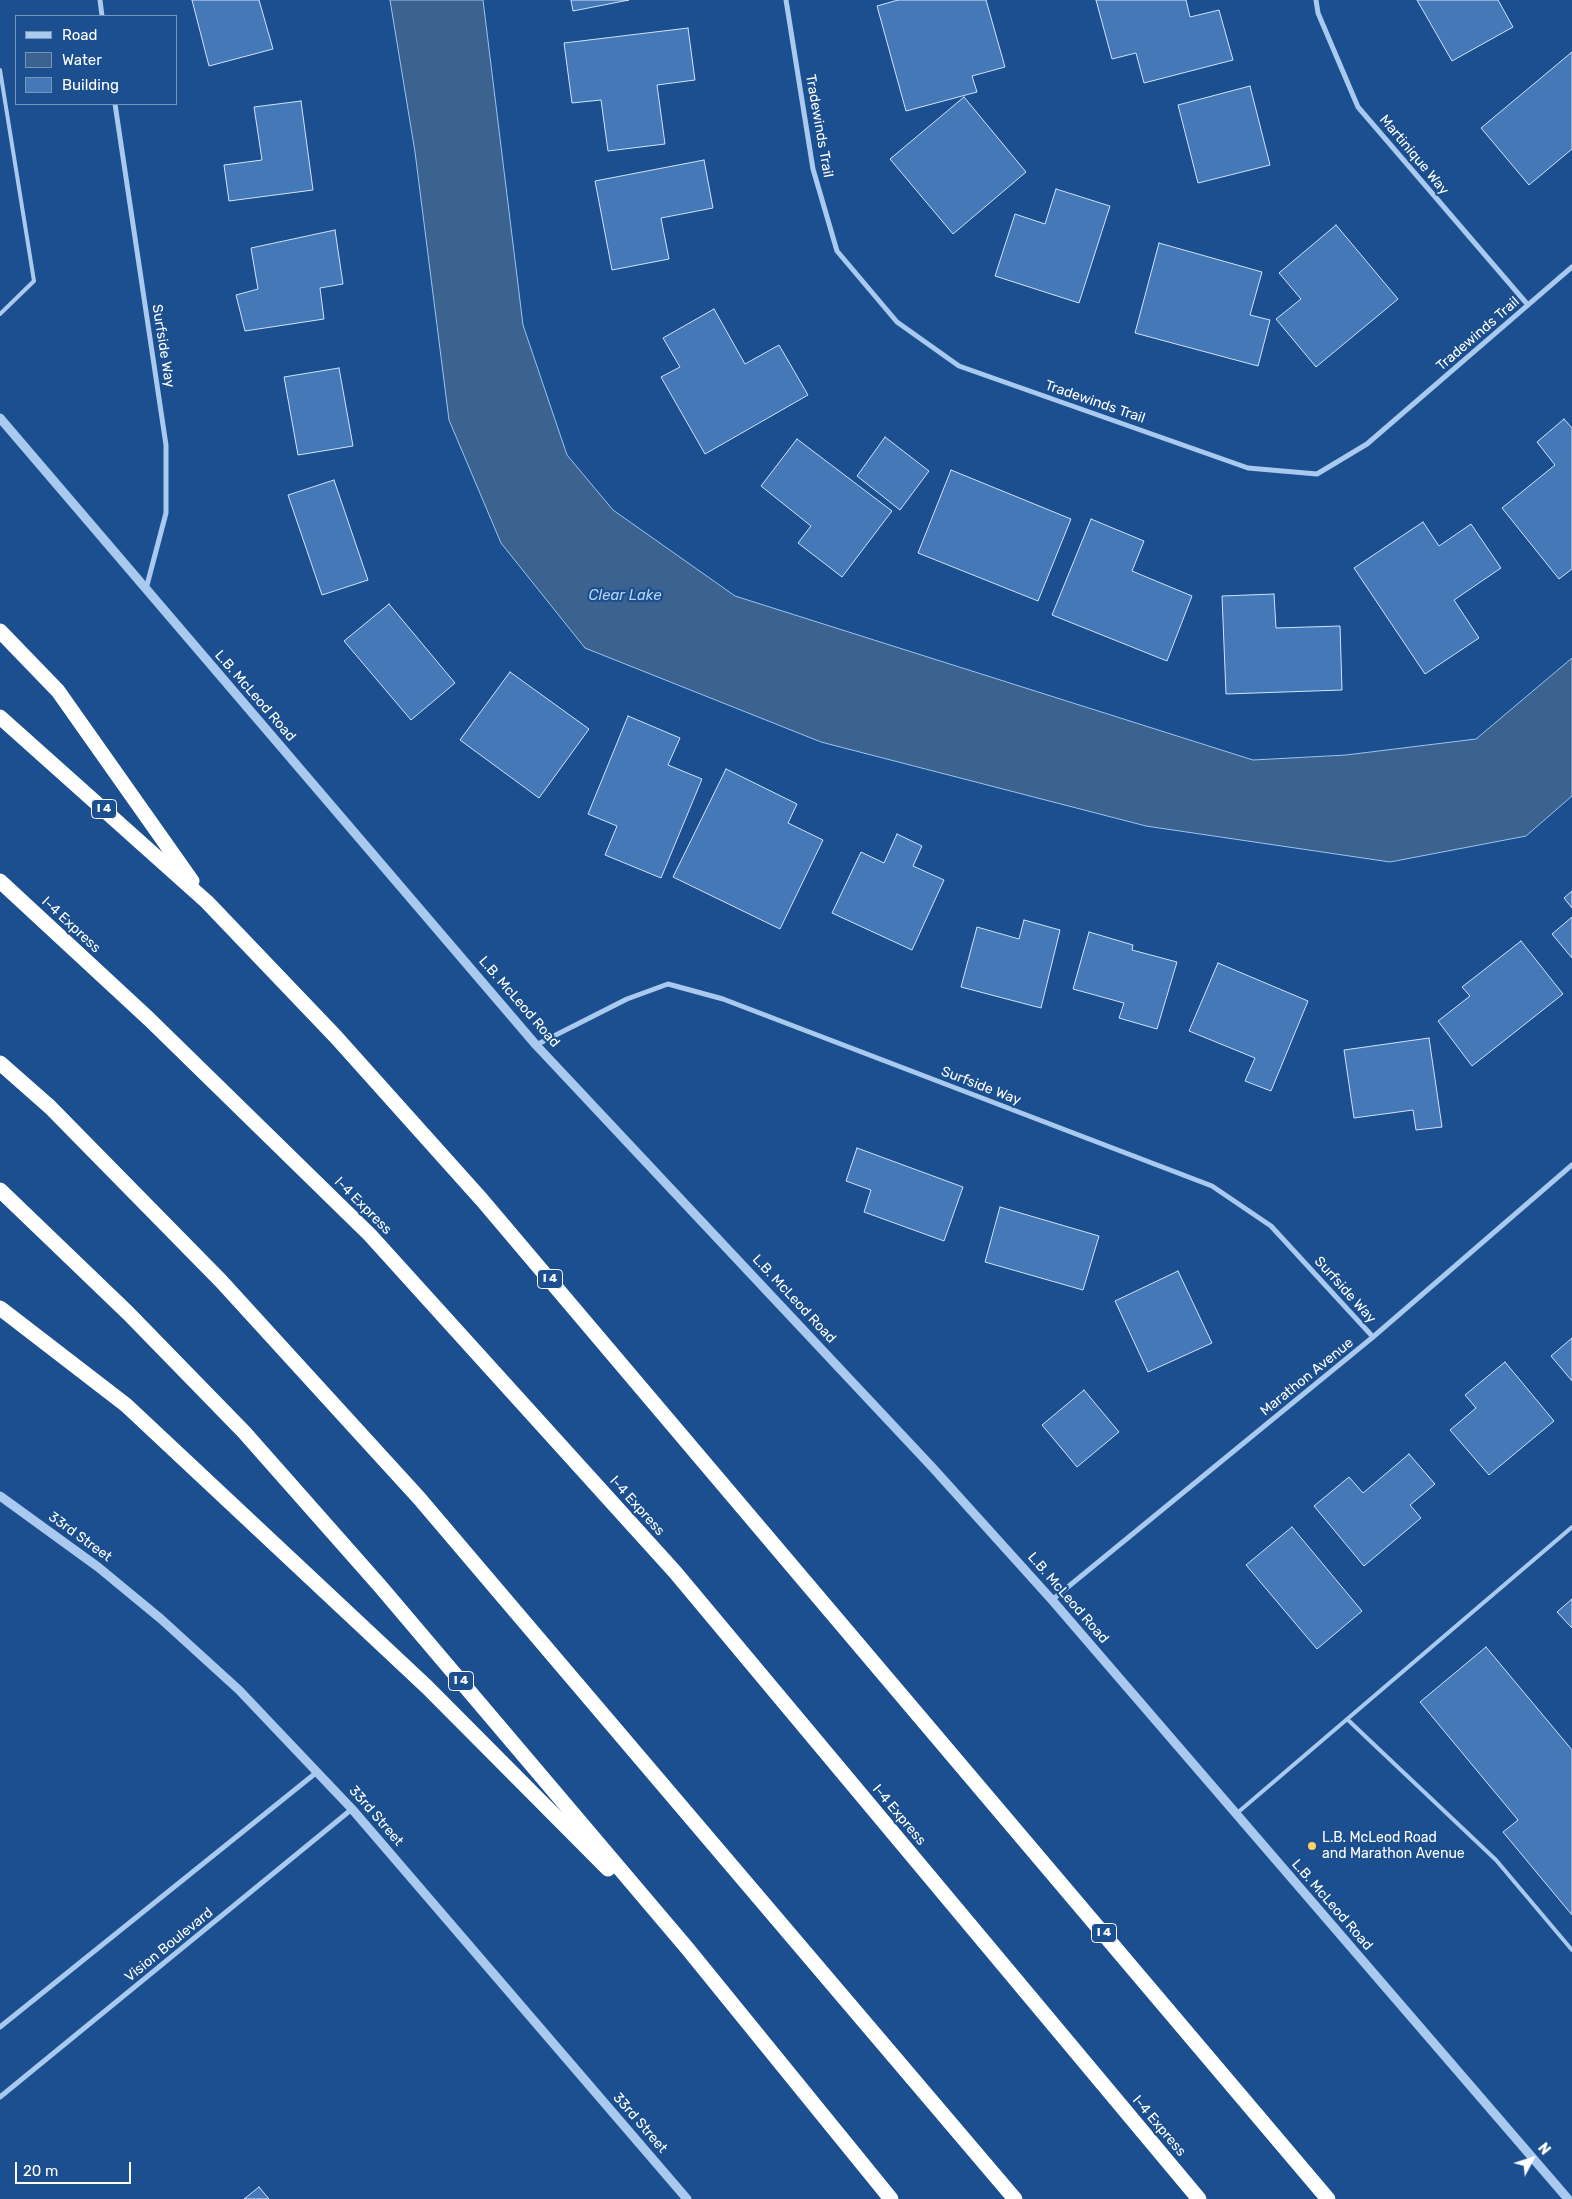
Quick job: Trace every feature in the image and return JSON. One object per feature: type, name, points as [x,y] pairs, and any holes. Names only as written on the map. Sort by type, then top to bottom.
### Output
[{"type":"highway","points":[[0,632],[58,691],[207,902]]},
{"type":"highway","name":"I 4","points":[[0,717],[207,902],[336,1037],[482,1200],[1328,2199]]},
{"type":"highway","name":"I-4 Express","points":[[0,881],[149,1019],[370,1235],[675,1572],[1200,2199]]},
{"type":"highway","points":[[0,1063],[50,1108],[221,1280],[420,1498],[1015,2199]]},
{"type":"highway","name":"I 4","points":[[0,1190],[128,1313],[244,1432],[380,1586],[687,1948],[891,2199]]},
{"type":"highway","points":[[0,1308],[133,1412],[427,1687],[687,1948]]},
{"type":"street","points":[[100,0],[102,15]]},
{"type":"street","name":"Tradewinds Trail","points":[[786,0],[813,169],[837,251],[897,322],[959,366],[1248,468],[1317,474],[1367,444],[1572,267]]},
{"type":"street","name":"Martinique Way","points":[[1316,0],[1318,13],[1358,108],[1528,305]]},
{"type":"street","name":"Surfside Way","points":[[115,105],[166,445],[166,513],[146,590]]},
{"type":"street","name":"L.B. McLeod Road","points":[[0,418],[536,1045],[925,1460],[1052,1600],[1568,2199]]},
{"type":"street","name":"Surfside Way","points":[[536,1045],[627,999],[668,984],[723,1000],[1212,1186],[1272,1226],[1373,1337]]},
{"type":"street","name":"Marathon Avenue","points":[[1052,1600],[1373,1337],[1572,1165]]},
{"type":"street","name":"33rd Street","points":[[0,1496],[98,1567],[160,1619],[239,1690],[352,1809],[688,2199]]},
{"type":"street","points":[[0,2027],[317,1771]]},
{"type":"street","name":"Vision Boulevard","points":[[0,2097],[352,1809]]},
{"type":"lane","points":[[0,70],[34,281],[0,314]]},
{"type":"lane","points":[[1236,1814],[1572,1527]]},
{"type":"lane","points":[[1347,1719],[1496,1860],[1572,1950]]},
{"type":"water","name":"Clear Lake","points":[[390,0],[483,0],[523,325],[567,455],[613,510],[735,596],[1253,760],[1346,755],[1476,739],[1572,658],[1572,796],[1526,836],[1390,862],[1146,826],[821,742],[585,648],[501,543],[449,420],[415,152]]},
{"type":"building","points":[[192,0],[259,0],[273,49],[209,66]]},
{"type":"building","points":[[571,0],[629,0],[573,11]]},
{"type":"building","points":[[898,0],[986,0],[1005,67],[972,76],[977,92],[906,111],[877,6]]},
{"type":"building","points":[[1096,0],[1186,0],[1190,17],[1219,10],[1233,60],[1144,83],[1136,53],[1112,59]]},
{"type":"building","points":[[1417,0],[1498,0],[1513,27],[1452,61]]},
{"type":"building","points":[[688,28],[695,80],[657,85],[665,144],[608,151],[601,100],[572,103],[564,43]]},
{"type":"building","points":[[1572,52],[1572,149],[1529,185],[1481,128]]},
{"type":"building","points":[[1250,86],[1270,165],[1198,183],[1178,105]]},
{"type":"building","points":[[964,97],[1026,172],[953,234],[890,159]]},
{"type":"building","points":[[301,101],[313,190],[229,201],[224,165],[262,160],[254,107]]},
{"type":"building","points":[[704,160],[713,208],[661,218],[669,259],[612,270],[595,181]]},
{"type":"building","points":[[1056,189],[1110,206],[1079,303],[995,276],[1015,214],[1045,224]]},
{"type":"building","points":[[1336,225],[1398,299],[1316,367],[1276,319],[1301,299],[1279,273]]},
{"type":"building","points":[[335,230],[343,284],[320,288],[324,319],[245,331],[236,295],[258,289],[251,248]]},
{"type":"building","points":[[1159,243],[1262,272],[1250,315],[1270,320],[1258,366],[1135,333]]},
{"type":"building","points":[[714,309],[745,364],[779,345],[808,395],[705,454],[661,377],[680,367],[663,338]]},
{"type":"building","points":[[339,368],[353,446],[298,455],[284,377]]},
{"type":"building","points":[[1564,419],[1572,428],[1572,569],[1559,579],[1502,508],[1555,465],[1537,442]]},
{"type":"building","points":[[885,437],[929,471],[900,510],[857,476]]},
{"type":"building","points":[[797,439],[892,511],[842,577],[798,543],[811,526],[761,486]]},
{"type":"building","points":[[951,470],[1071,519],[1038,601],[918,553]]},
{"type":"building","points":[[334,480],[368,580],[322,595],[288,495]]},
{"type":"building","points":[[1091,519],[1144,541],[1132,571],[1192,596],[1167,661],[1052,615]]},
{"type":"building","points":[[1423,522],[1439,546],[1471,524],[1501,568],[1454,600],[1479,638],[1425,674],[1354,568]]},
{"type":"building","points":[[1274,594],[1276,628],[1340,626],[1342,690],[1226,694],[1222,596]]},
{"type":"building","points":[[389,604],[455,683],[411,720],[344,641]]},
{"type":"building","points":[[510,672],[589,729],[539,798],[460,740]]},
{"type":"building","points":[[628,716],[680,738],[668,765],[702,779],[661,878],[605,855],[617,826],[588,814]]},
{"type":"building","points":[[726,769],[797,804],[788,823],[823,840],[780,929],[673,877]]},
{"type":"building","points":[[897,834],[922,846],[913,866],[944,880],[912,950],[832,913],[861,852],[884,863]]},
{"type":"building","points":[[1572,891],[1572,908],[1564,898]]},
{"type":"building","points":[[1572,917],[1572,958],[1552,934]]},
{"type":"building","points":[[1024,920],[1060,930],[1041,1008],[961,987],[977,927],[1019,939]]},
{"type":"building","points":[[1089,932],[1133,945],[1132,950],[1177,962],[1157,1029],[1119,1018],[1124,1003],[1073,989]]},
{"type":"building","points":[[1521,941],[1563,994],[1472,1066],[1438,1021],[1470,996],[1462,987]]},
{"type":"building","points":[[1218,963],[1308,1001],[1271,1091],[1245,1081],[1255,1058],[1189,1031]]},
{"type":"building","points":[[1429,1038],[1442,1127],[1416,1130],[1413,1110],[1354,1118],[1344,1050]]},
{"type":"building","points":[[857,1148],[963,1187],[944,1241],[864,1212],[871,1190],[846,1181]]},
{"type":"building","points":[[1000,1207],[1099,1236],[1083,1290],[985,1262]]},
{"type":"building","points":[[1178,1271],[1212,1343],[1148,1372],[1115,1301]]},
{"type":"building","points":[[1572,1338],[1572,1381],[1551,1356]]},
{"type":"building","points":[[1505,1362],[1554,1421],[1489,1475],[1450,1430],[1476,1408],[1465,1395]]},
{"type":"building","points":[[1084,1390],[1119,1432],[1077,1467],[1042,1425]]},
{"type":"building","points":[[1409,1454],[1435,1484],[1410,1505],[1421,1518],[1364,1566],[1314,1506],[1349,1477],[1363,1493]]},
{"type":"building","points":[[1292,1527],[1362,1611],[1317,1649],[1246,1565]]},
{"type":"building","points":[[1572,1599],[1572,1628],[1557,1612]]},
{"type":"building","points":[[1486,1647],[1572,1750],[1572,1915],[1503,1832],[1518,1820],[1420,1702]]},
{"type":"building","points":[[259,2187],[269,2199],[244,2199]]},
{"type":"place","name":"L.B. McLeod Road and Marathon Avenue","points":[[1312,1846]]}]
